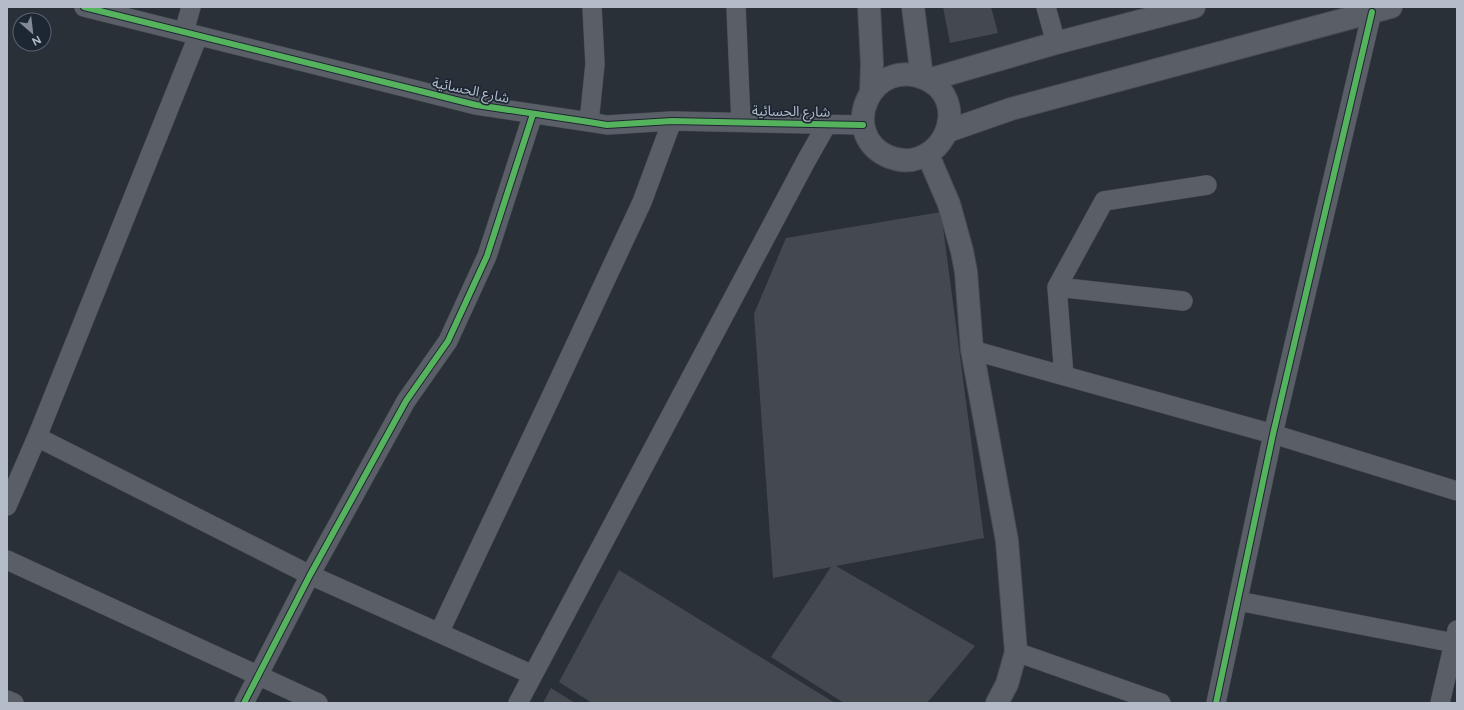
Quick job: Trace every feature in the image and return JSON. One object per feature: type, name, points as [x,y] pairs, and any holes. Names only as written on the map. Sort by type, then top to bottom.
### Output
[{"type":"street","name":"شارع الحسائية","points":[[84,7],[476,105],[533,114],[607,125],[672,121],[863,125]]},
{"type":"street","points":[[7,506],[37,437],[191,34],[191,7]]},
{"type":"street","points":[[589,122],[595,64],[592,7]]},
{"type":"street","points":[[736,7],[740,122]]},
{"type":"street","points":[[869,7],[872,58],[871,91],[864,107],[863,125],[869,141],[880,153],[896,160],[913,160],[928,155],[940,145],[948,131],[950,119],[949,107],[945,96],[938,87],[925,78],[909,74],[895,75],[882,81],[871,91]]},
{"type":"street","points":[[913,7],[925,78]]},
{"type":"street","points":[[1046,7],[1056,43]]},
{"type":"street","points":[[925,78],[1180,9]]},
{"type":"street","points":[[948,131],[1011,109],[1382,10],[1273,434],[1216,703]]},
{"type":"street","points":[[244,703],[310,575],[406,401],[448,341],[487,256],[533,114]]},
{"type":"street","points":[[439,633],[642,202],[672,121]]},
{"type":"street","points":[[518,703],[798,175],[827,124]]},
{"type":"street","points":[[928,155],[949,204],[962,251],[966,272],[972,350],[1007,541],[1016,652],[1007,684],[997,703]]},
{"type":"street","points":[[1064,376],[1057,288],[1104,201],[1207,185]]},
{"type":"street","points":[[1057,288],[1183,301]]},
{"type":"street","points":[[972,350],[1273,434],[1457,491]]},
{"type":"street","points":[[37,437],[310,575],[533,675]]},
{"type":"street","points":[[7,560],[318,703]]},
{"type":"street","points":[[1238,601],[1455,637],[1440,703]]},
{"type":"street","points":[[1016,652],[1161,703]]},
{"type":"street","points":[[7,700],[14,703]]},
{"type":"building","points":[[943,7],[991,7],[998,33],[950,43]]},
{"type":"building","points":[[941,212],[984,538],[836,566],[975,646],[927,703],[844,703],[771,657],[831,567],[773,578],[754,314],[786,238]]},
{"type":"building","points":[[619,570],[835,703],[592,703],[559,682]]},
{"type":"building","points":[[551,688],[575,703],[543,703]]},
{"type":"cycle path","points":[[84,7],[476,105],[607,125],[672,121],[863,125]]},
{"type":"cycle path","points":[[1216,703],[1273,434],[1372,12]]},
{"type":"cycle path","points":[[244,703],[310,575],[406,401],[448,341],[487,256],[533,114]]}]
